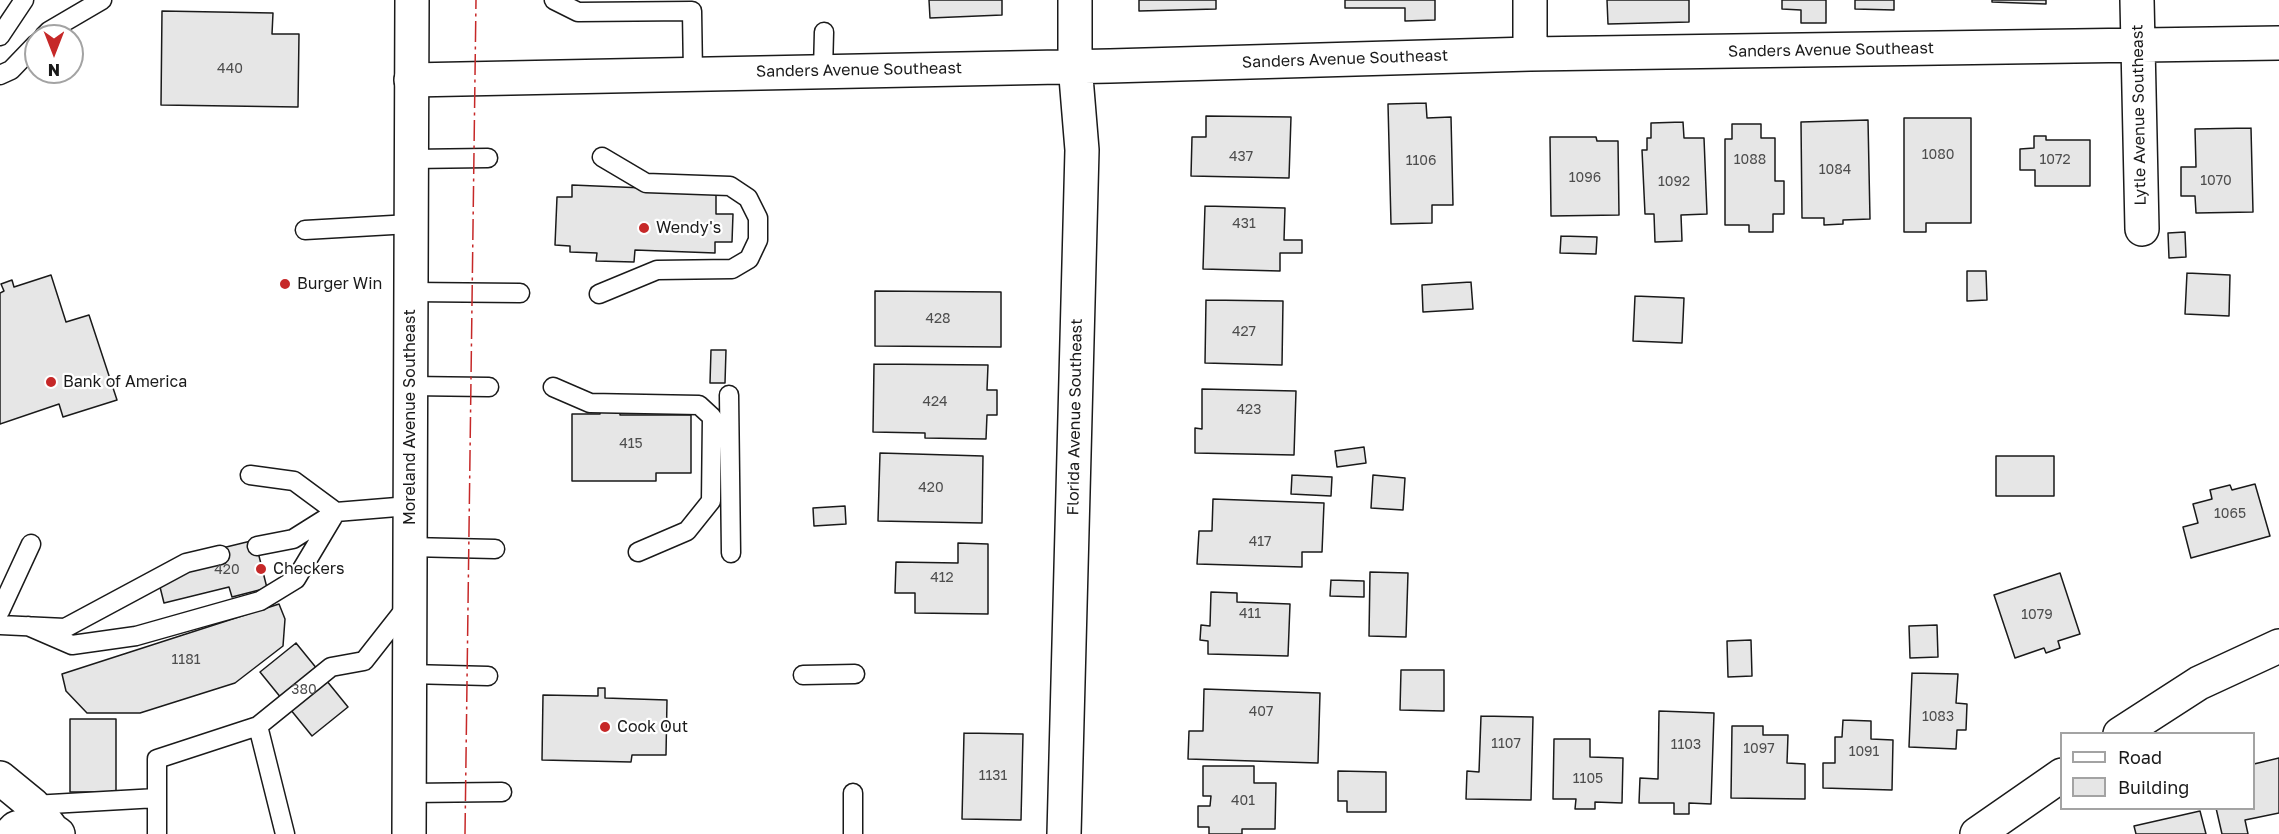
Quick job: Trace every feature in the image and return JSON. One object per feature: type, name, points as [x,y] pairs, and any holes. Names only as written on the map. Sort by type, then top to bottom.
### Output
[{"type":"main road","name":"Moreland Avenue Southeast","points":[[408,834],[412,0]]},
{"type":"main road","name":"Florida Avenue Southeast","points":[[1064,834],[1082,150],[1075,65],[1075,0]]},
{"type":"main road","points":[[1530,0],[1530,54]]},
{"type":"main road","name":"Lytle Avenue Southeast","points":[[2137,0],[2142,229]]},
{"type":"main road","name":"Sanders Avenue Southeast","points":[[411,80],[1530,54],[2279,43]]},
{"type":"main road","points":[[2123,732],[2199,684],[2279,646]]},
{"type":"main road","points":[[1977,834],[2060,776]]},
{"type":"main road","points":[[0,778],[47,822],[24,824],[9,834],[0,823]]},
{"type":"lane","points":[[0,36],[24,0]]},
{"type":"lane","points":[[61,24],[102,0]]},
{"type":"lane","points":[[554,0],[578,12],[692,12],[693,74]]},
{"type":"lane","points":[[823,71],[824,32]]},
{"type":"lane","points":[[0,75],[11,70],[24,56]]},
{"type":"lane","points":[[599,294],[657,270],[732,269],[749,259],[758,240],[758,218],[748,198],[730,186],[646,183],[602,157]]},
{"type":"lane","points":[[411,159],[488,158]]},
{"type":"lane","points":[[305,230],[410,224]]},
{"type":"lane","points":[[410,292],[520,293]]},
{"type":"lane","points":[[410,386],[489,387]]},
{"type":"lane","points":[[553,387],[590,403],[699,405],[712,417],[711,501],[687,531],[638,552]]},
{"type":"lane","points":[[729,395],[731,553]]},
{"type":"lane","points":[[250,475],[294,481],[336,512]]},
{"type":"lane","points":[[257,546],[293,539],[336,512],[409,506]]},
{"type":"lane","points":[[28,626],[72,645],[136,636],[260,601],[296,579],[336,512]]},
{"type":"lane","points":[[0,611],[31,543]]},
{"type":"lane","points":[[410,547],[495,549]]},
{"type":"lane","points":[[0,625],[65,628],[186,563],[220,555]]},
{"type":"lane","points":[[157,834],[158,759],[258,726],[331,667],[364,661],[410,604]]},
{"type":"lane","points":[[409,674],[488,676]]},
{"type":"lane","points":[[803,675],[855,674]]},
{"type":"lane","points":[[258,726],[285,834]]},
{"type":"lane","points":[[409,793],[502,792]]},
{"type":"lane","points":[[853,793],[853,834]]},
{"type":"lane","points":[[47,822],[158,798]]},
{"type":"building","points":[[929,0],[1002,0],[1002,15],[930,18]]},
{"type":"building","points":[[1139,0],[1216,0],[1216,9],[1139,11]]},
{"type":"building","points":[[1345,0],[1435,0],[1435,20],[1405,21],[1405,8],[1345,8]]},
{"type":"building","points":[[1607,0],[1689,0],[1689,22],[1608,24]]},
{"type":"building","points":[[1782,0],[1826,0],[1826,23],[1801,23],[1801,10],[1782,9]]},
{"type":"building","points":[[1855,0],[1894,0],[1894,10],[1855,9]]},
{"type":"building","points":[[1992,0],[2046,0],[2046,4],[1992,2]]},
{"type":"building","points":[[162,11],[273,13],[272,34],[299,34],[298,107],[161,105]]},
{"type":"building","points":[[1426,103],[1427,118],[1451,117],[1453,205],[1432,205],[1432,223],[1391,224],[1388,104]]},
{"type":"building","points":[[1206,116],[1291,117],[1289,178],[1191,176],[1192,137],[1206,137]]},
{"type":"building","points":[[1904,118],[1971,118],[1971,223],[1926,223],[1926,232],[1904,232]]},
{"type":"building","points":[[1868,120],[1870,219],[1843,220],[1843,224],[1824,225],[1824,218],[1802,218],[1801,122]]},
{"type":"building","points":[[1683,122],[1684,138],[1704,138],[1707,214],[1681,215],[1682,241],[1655,242],[1654,214],[1645,214],[1642,150],[1647,150],[1647,138],[1651,138],[1651,123]]},
{"type":"building","points":[[1732,124],[1761,124],[1761,138],[1775,138],[1775,181],[1784,181],[1784,214],[1773,214],[1773,232],[1749,232],[1749,225],[1725,225],[1725,139],[1732,139]]},
{"type":"building","points":[[2251,128],[2253,212],[2196,213],[2195,196],[2181,196],[2181,167],[2196,167],[2195,129]]},
{"type":"building","points":[[2034,136],[2046,136],[2046,140],[2090,140],[2090,186],[2035,186],[2035,170],[2020,170],[2020,149],[2034,148]]},
{"type":"building","points":[[1550,137],[1596,137],[1597,141],[1618,141],[1619,215],[1551,216]]},
{"type":"building","name":"Wendy's","points":[[572,185],[716,191],[716,214],[733,214],[732,242],[715,242],[715,253],[635,250],[634,262],[596,261],[597,253],[570,252],[570,246],[555,245],[557,197],[572,197]]},
{"type":"building","points":[[1205,206],[1285,208],[1284,240],[1302,240],[1302,253],[1280,253],[1280,271],[1203,269]]},
{"type":"building","points":[[2185,232],[2186,257],[2169,258],[2168,233]]},
{"type":"building","points":[[1561,236],[1597,237],[1596,254],[1560,253]]},
{"type":"building","points":[[1967,271],[1986,271],[1987,300],[1967,301]]},
{"type":"building","points":[[2187,273],[2230,275],[2229,316],[2185,314]]},
{"type":"building","points":[[51,275],[66,322],[89,315],[117,400],[63,417],[59,404],[0,424],[0,293],[4,291],[1,284],[12,280],[14,287]]},
{"type":"building","points":[[1471,282],[1473,309],[1423,312],[1422,285]]},
{"type":"building","points":[[875,291],[1001,292],[1001,347],[875,346]]},
{"type":"building","points":[[1635,296],[1684,298],[1682,343],[1633,341]]},
{"type":"building","points":[[1206,300],[1283,301],[1282,365],[1205,363]]},
{"type":"building","points":[[711,350],[726,350],[725,383],[710,383]]},
{"type":"building","points":[[874,364],[988,365],[987,390],[997,390],[997,415],[987,415],[986,439],[925,438],[925,433],[873,432]]},
{"type":"building","points":[[1202,389],[1296,391],[1294,455],[1195,453],[1195,428],[1202,429]]},
{"type":"building","points":[[600,404],[620,404],[620,415],[691,415],[691,473],[656,473],[656,481],[572,481],[572,414],[600,414]]},
{"type":"building","points":[[1364,447],[1366,463],[1337,467],[1335,451]]},
{"type":"building","points":[[880,453],[983,456],[982,523],[878,521]]},
{"type":"building","points":[[1996,456],[2054,456],[2054,496],[1996,496]]},
{"type":"building","points":[[1292,475],[1332,477],[1331,496],[1291,494]]},
{"type":"building","points":[[1373,475],[1405,478],[1403,510],[1371,508]]},
{"type":"building","points":[[2255,484],[2270,536],[2191,558],[2183,527],[2198,523],[2193,504],[2212,499],[2210,490],[2230,485],[2232,490]]},
{"type":"building","points":[[1213,499],[1324,503],[1322,552],[1302,552],[1302,567],[1197,564],[1199,531],[1212,531]]},
{"type":"building","points":[[845,506],[846,524],[814,526],[813,508]]},
{"type":"building","points":[[255,540],[267,588],[232,597],[229,587],[164,603],[158,579],[218,549]]},
{"type":"building","points":[[958,543],[988,544],[988,614],[915,613],[915,593],[895,593],[896,562],[958,563]]},
{"type":"building","points":[[1370,572],[1408,573],[1406,637],[1369,636]]},
{"type":"building","points":[[2060,573],[2080,634],[2058,641],[2060,648],[2046,653],[2044,648],[2015,658],[1994,595]]},
{"type":"building","points":[[1331,580],[1364,581],[1364,597],[1330,596]]},
{"type":"building","points":[[1211,592],[1237,593],[1237,602],[1290,604],[1288,656],[1208,654],[1208,641],[1200,640],[1201,625],[1210,626]]},
{"type":"building","points":[[279,604],[285,619],[283,646],[235,683],[140,713],[87,713],[66,691],[62,674]]},
{"type":"building","points":[[1937,625],[1938,657],[1910,658],[1909,626]]},
{"type":"building","points":[[1751,640],[1752,676],[1728,677],[1727,641]]},
{"type":"building","points":[[296,643],[348,707],[312,736],[260,672]]},
{"type":"building","points":[[1401,670],[1444,670],[1444,711],[1400,710]]},
{"type":"building","points":[[1912,673],[1958,674],[1956,703],[1967,704],[1966,730],[1957,730],[1956,749],[1909,747]]},
{"type":"building","name":"Cook Out","points":[[598,688],[605,688],[605,698],[667,700],[666,755],[632,755],[631,762],[542,760],[543,695],[598,696]]},
{"type":"building","points":[[1204,689],[1320,693],[1318,763],[1188,759],[1189,731],[1203,731]]},
{"type":"building","points":[[1659,711],[1714,713],[1711,804],[1689,803],[1689,814],[1674,814],[1674,803],[1639,803],[1640,778],[1658,779]]},
{"type":"building","points":[[1481,716],[1533,717],[1531,800],[1466,799],[1467,771],[1479,772]]},
{"type":"building","points":[[70,719],[116,719],[116,792],[70,792]]},
{"type":"building","points":[[1843,720],[1871,721],[1871,739],[1893,740],[1892,790],[1823,788],[1823,763],[1835,763],[1835,737],[1842,737]]},
{"type":"building","points":[[1732,726],[1763,726],[1763,735],[1788,735],[1787,763],[1805,764],[1805,799],[1731,798]]},
{"type":"building","points":[[964,733],[1023,734],[1021,820],[962,819]]},
{"type":"building","points":[[1554,739],[1590,739],[1590,757],[1623,758],[1622,803],[1595,802],[1595,809],[1575,809],[1576,799],[1553,799]]},
{"type":"building","points":[[2279,758],[2279,813],[2245,820],[2248,834],[2222,834],[2216,810],[2255,810],[2255,764]]},
{"type":"building","points":[[1203,766],[1254,766],[1254,783],[1276,783],[1275,829],[1242,829],[1242,834],[1209,834],[1209,827],[1198,827],[1198,806],[1210,806],[1211,796],[1203,796]]},
{"type":"building","points":[[1338,771],[1386,772],[1386,812],[1347,812],[1347,801],[1338,801]]},
{"type":"building","points":[[2200,811],[2206,834],[2136,834],[2134,826]]},
{"type":"power","points":[[465,834],[476,0]]},
{"type":"place","name":"Wendy's","points":[[644,228]]},
{"type":"place","name":"Burger Win","points":[[285,284]]},
{"type":"place","name":"Bank of America","points":[[51,382]]},
{"type":"place","name":"Checkers","points":[[261,569]]},
{"type":"place","name":"Cook Out","points":[[605,727]]}]
